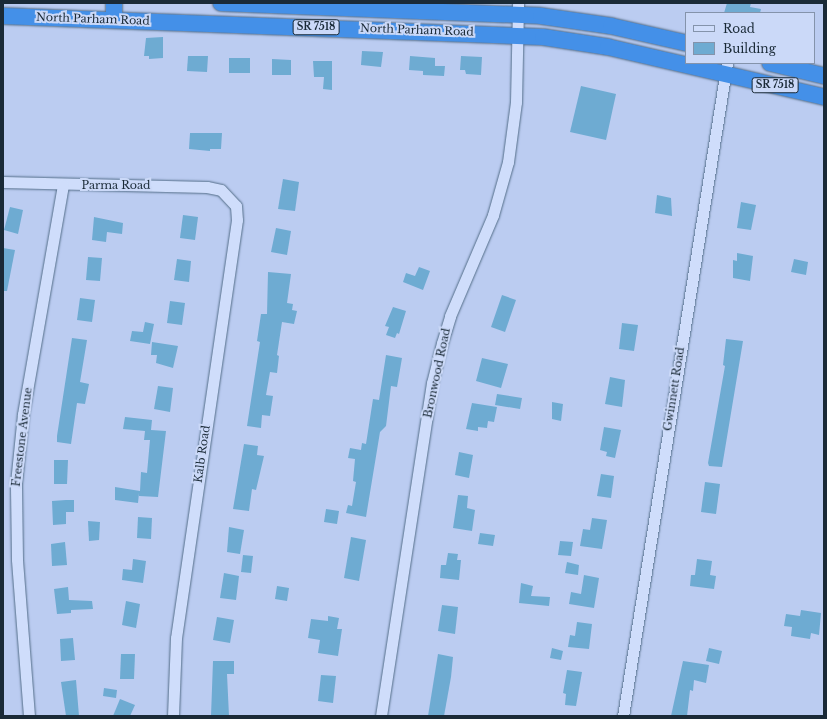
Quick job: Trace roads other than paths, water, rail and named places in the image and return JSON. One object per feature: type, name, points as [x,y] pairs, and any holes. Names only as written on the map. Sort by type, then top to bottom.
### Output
[{"type":"highway","points":[[114,3],[114,20]]},
{"type":"highway","name":"North Parham Road","points":[[221,3],[518,9],[611,26],[685,43]]},
{"type":"highway","name":"North Parham Road","points":[[3,16],[518,34],[608,46],[685,60]]},
{"type":"highway","name":"North Parham Road","points":[[705,64],[726,68],[824,97]]},
{"type":"highway","name":"SR 7518","points":[[774,64],[824,76]]},
{"type":"street","name":"Bronwood Road","points":[[381,716],[432,383],[450,316],[490,222],[505,176],[514,127],[518,9]]},
{"type":"street","name":"Gwinnett Road","points":[[623,716],[726,68]]},
{"type":"street","name":"Parma Road","points":[[3,182],[64,185],[207,187],[221,190],[228,195]]},
{"type":"street","name":"Freestone Avenue","points":[[28,716],[16,552],[16,483],[23,414],[64,185]]},
{"type":"street","name":"Kalb Road","points":[[172,716],[176,638],[237,220],[236,206],[228,195]]}]
